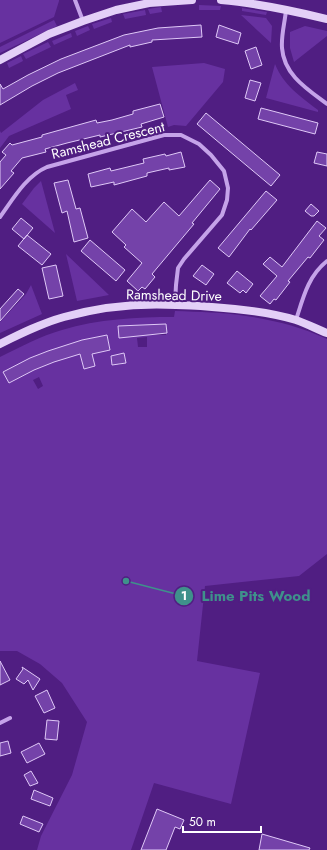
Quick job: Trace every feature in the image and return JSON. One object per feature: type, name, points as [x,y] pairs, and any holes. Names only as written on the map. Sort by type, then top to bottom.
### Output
[{"type":"street","points":[[75,0],[83,21]]},
{"type":"street","points":[[0,60],[49,34],[116,10],[149,3],[192,0]]},
{"type":"street","points":[[221,0],[247,3],[327,19]]},
{"type":"street","points":[[286,10],[282,47],[289,70],[296,79],[327,104]]},
{"type":"street","name":"Ramshead Crescent","points":[[0,217],[30,178],[40,170],[164,135],[180,135],[198,144],[211,155],[224,171],[228,188],[228,200],[222,215],[178,268],[175,304]]},
{"type":"street","points":[[296,320],[302,300],[312,277],[316,271],[327,262]]},
{"type":"street","name":"Ramshead Drive","points":[[0,344],[50,322],[90,311],[129,306],[175,304],[244,309],[263,312],[296,320],[327,333]]},
{"type":"street","points":[[0,723],[10,718]]},
{"type":"shaded area","points":[[0,0],[59,1],[54,17],[0,43]]},
{"type":"shaded area","points":[[199,5],[221,6],[220,10],[199,10]]},
{"type":"shaded area","points":[[161,7],[162,12],[150,14],[148,9]]},
{"type":"shaded area","points":[[242,8],[267,12],[266,15],[242,11]]},
{"type":"shaded area","points":[[145,10],[146,15],[125,19],[123,14]]},
{"type":"shaded area","points":[[241,15],[266,18],[272,26],[271,43]]},
{"type":"shaded area","points":[[111,18],[112,22],[94,29],[92,24]]},
{"type":"shaded area","points":[[54,20],[57,26],[0,53],[0,47]]},
{"type":"shaded area","points":[[88,26],[90,30],[77,36],[75,31]]},
{"type":"shaded area","points":[[305,26],[327,31],[327,36],[294,62],[290,48],[290,32]]},
{"type":"shaded area","points":[[71,33],[72,37],[54,45],[52,41]]},
{"type":"shaded area","points":[[48,42],[51,47],[26,59],[23,54]]},
{"type":"shaded area","points":[[21,56],[23,61],[9,68],[7,63]]},
{"type":"shaded area","points":[[204,63],[225,69],[223,82],[186,126],[174,125],[168,127],[152,67]]},
{"type":"shaded area","points":[[275,64],[288,85],[318,110],[318,112],[266,98]]},
{"type":"shaded area","points":[[75,83],[78,90],[66,95],[71,109],[9,136],[0,148],[0,131],[1,133],[43,100]]},
{"type":"shaded area","points":[[41,181],[55,233],[22,204]]},
{"type":"shaded area","points":[[66,254],[109,295],[77,301]]},
{"type":"shaded area","points":[[31,285],[42,314],[0,333],[0,322],[26,294]]},
{"type":"shaded area","points":[[175,311],[211,312],[237,315],[287,324],[327,339],[327,554],[299,576],[205,586],[197,661],[260,673],[231,804],[154,783],[131,850],[37,850],[41,836],[72,775],[87,722],[62,683],[40,664],[17,651],[0,651],[0,357],[46,335],[89,323],[146,317],[174,317]],"holes":[[[166,324],[166,335],[148,335],[148,325]],[[136,325],[137,336],[119,338],[118,327]],[[107,335],[110,350],[100,352]],[[147,337],[147,347],[138,347],[137,338]],[[77,342],[62,359],[58,348]],[[48,351],[53,362],[35,370],[30,358]],[[124,354],[126,363],[118,365],[112,364],[111,357]],[[21,363],[27,374],[9,383],[3,372]],[[39,377],[43,386],[38,389],[33,380]]]},
{"type":"building","points":[[201,25],[202,37],[152,40],[152,42],[130,47],[130,45],[58,73],[0,105],[0,84],[3,89],[61,59],[124,35],[158,28]]},
{"type":"building","points":[[219,25],[241,33],[238,44],[216,37]]},
{"type":"building","points":[[256,47],[262,65],[251,69],[245,51]]},
{"type":"building","points":[[250,80],[261,83],[255,101],[245,98]]},
{"type":"building","points":[[160,104],[164,117],[141,124],[142,127],[67,143],[45,149],[46,152],[22,158],[11,171],[14,173],[0,189],[0,162],[6,155],[2,152],[10,143],[12,145],[42,137],[42,135],[96,120],[97,123],[112,120],[133,114],[133,111]]},
{"type":"building","points":[[261,108],[318,123],[315,134],[258,119]]},
{"type":"building","points":[[206,113],[280,175],[271,186],[197,124]]},
{"type":"building","points":[[181,152],[185,167],[169,170],[169,168],[147,173],[147,176],[114,185],[114,182],[91,187],[88,174],[110,168],[111,171],[144,163],[143,159],[165,154],[166,156]]},
{"type":"building","points":[[317,152],[327,154],[327,166],[314,163]]},
{"type":"building","points":[[68,180],[76,209],[80,208],[88,238],[74,242],[67,211],[62,213],[54,183]]},
{"type":"building","points":[[210,180],[220,189],[192,223],[194,224],[152,274],[155,277],[145,289],[142,287],[138,291],[127,281],[142,263],[124,247],[126,245],[112,232],[132,209],[146,222],[164,202],[179,216]]},
{"type":"building","points":[[266,191],[277,200],[251,230],[250,229],[229,257],[218,248]]},
{"type":"building","points":[[311,204],[319,211],[314,216],[311,216],[305,211]]},
{"type":"building","points":[[21,218],[33,228],[24,239],[12,229]]},
{"type":"building","points":[[317,221],[326,228],[319,236],[324,240],[310,258],[308,257],[288,281],[290,282],[276,300],[274,299],[270,304],[260,296],[277,276],[263,264],[270,257],[282,267]]},
{"type":"building","points":[[27,235],[51,254],[42,265],[18,246]]},
{"type":"building","points":[[90,240],[125,270],[116,281],[81,251]]},
{"type":"building","points":[[56,265],[63,296],[49,299],[42,268]]},
{"type":"building","points":[[202,265],[214,274],[206,285],[193,276]]},
{"type":"building","points":[[237,271],[253,284],[246,293],[243,290],[240,293],[227,283]]},
{"type":"building","points":[[18,289],[24,294],[0,321],[0,309]]},
{"type":"building","points":[[166,324],[167,333],[119,338],[118,326]]},
{"type":"building","points":[[107,335],[110,350],[92,354],[95,366],[84,369],[80,354],[34,370],[9,383],[3,372],[30,358],[48,351],[82,340]]},
{"type":"building","points":[[124,353],[126,363],[112,365],[111,356]]},
{"type":"building","points":[[0,661],[10,680],[0,685]]},
{"type":"building","points":[[22,667],[40,679],[33,690],[28,680],[24,684],[16,679],[23,669]]},
{"type":"building","points":[[47,690],[55,708],[44,713],[35,696]]},
{"type":"building","points":[[47,720],[59,721],[57,740],[45,739]]},
{"type":"building","points":[[8,741],[11,753],[0,756],[0,743]]},
{"type":"building","points":[[39,743],[45,754],[27,763],[21,752]]},
{"type":"building","points":[[31,771],[38,783],[30,786],[24,775]]},
{"type":"building","points":[[34,790],[53,798],[50,806],[31,799]]},
{"type":"building","points":[[157,809],[184,820],[180,829],[175,827],[166,850],[141,850]]},
{"type":"building","points":[[23,816],[43,824],[39,832],[20,824]]},
{"type":"building","points":[[262,834],[310,848],[309,850],[259,850]]},
{"type":"place","name":"Lime Pits Wood","points":[[126,581]]}]
